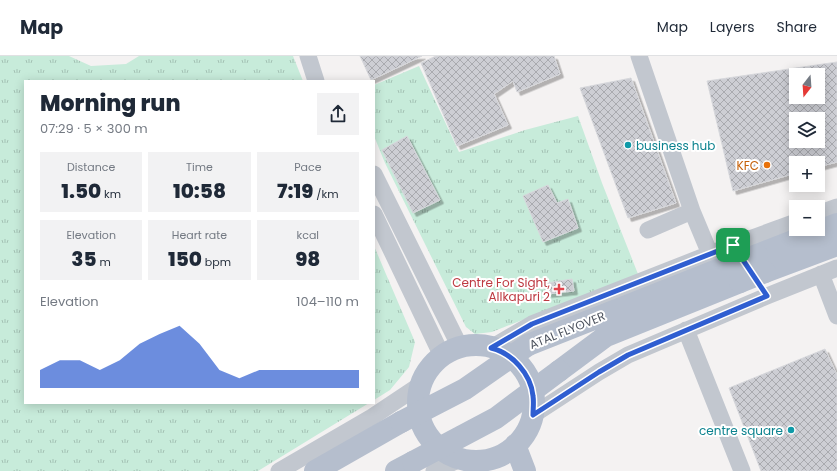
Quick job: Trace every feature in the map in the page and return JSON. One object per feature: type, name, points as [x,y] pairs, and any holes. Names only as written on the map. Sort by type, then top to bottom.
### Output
[{"type":"main road","name":"ATAL FLYOVER","points":[[315,471],[401,422],[465,389],[528,345],[717,269],[837,224]]},
{"type":"main road","name":"ATAL FLYOVER","points":[[396,471],[496,418],[606,336],[837,245]]},
{"type":"main road","points":[[480,345],[499,350],[515,361],[527,377],[533,395],[533,415],[526,433],[515,445],[498,457],[490,465],[479,461],[460,459],[443,451],[430,438],[421,422],[417,404],[420,385],[429,368],[451,351],[480,345]]},
{"type":"main road","points":[[515,445],[525,471]]},
{"type":"street","points":[[308,56],[316,79]]},
{"type":"street","points":[[639,56],[692,211],[710,254]]},
{"type":"street","points":[[375,176],[451,351]]},
{"type":"street","points":[[825,211],[837,207]]},
{"type":"street","points":[[648,230],[692,211]]},
{"type":"street","points":[[375,216],[451,351]]},
{"type":"street","points":[[491,348],[532,324],[789,225]]},
{"type":"street","points":[[733,245],[767,296]]},
{"type":"street","points":[[533,415],[628,355],[837,268]]},
{"type":"street","points":[[821,274],[837,316]]},
{"type":"street","points":[[686,330],[742,471]]},
{"type":"street","points":[[279,471],[372,417],[420,385]]},
{"type":"street","points":[[434,471],[460,459]]},
{"type":"green space","points":[[0,56],[69,56],[91,66],[126,64],[139,56],[293,56],[303,80],[24,80],[24,404],[367,404],[258,471],[0,471]]},
{"type":"green space","points":[[419,66],[459,152],[525,130],[578,116],[602,183],[638,274],[492,332],[475,334],[466,327],[385,163],[375,138],[375,85]]},
{"type":"green space","points":[[375,248],[415,342],[409,367],[390,390],[375,399]]},
{"type":"building","points":[[360,56],[422,56],[371,80]]},
{"type":"building","points":[[436,56],[554,56],[560,74],[517,92],[513,81],[494,94],[508,125],[457,146],[421,63]]},
{"type":"building","points":[[837,62],[837,162],[825,165],[825,156],[789,156],[789,175],[733,191],[707,81],[789,69],[789,104],[825,104],[825,68],[796,68]]},
{"type":"building","name":"business hub","points":[[631,78],[676,203],[628,218],[580,88]]},
{"type":"building","points":[[407,136],[440,200],[413,213],[382,150]]},
{"type":"building","points":[[548,185],[557,203],[568,199],[578,228],[543,242],[523,196]]},
{"type":"building","points":[[572,279],[574,291],[548,294],[547,283]]},
{"type":"building","name":"centre square","points":[[825,349],[837,375],[837,471],[761,471],[729,388]]},
{"type":"place","name":"business hub","points":[[628,145]]},
{"type":"place","name":"KFC","points":[[767,165]]},
{"type":"place","name":"Centre For Sight, Allkapuri 2","points":[[559,289]]},
{"type":"place","name":"centre square","points":[[791,430]]},
{"type":"route","points":[[733,245],[767,296],[628,355],[533,415],[533,395],[527,377],[515,361],[499,350],[491,348],[532,324],[622,290],[733,245]]}]
